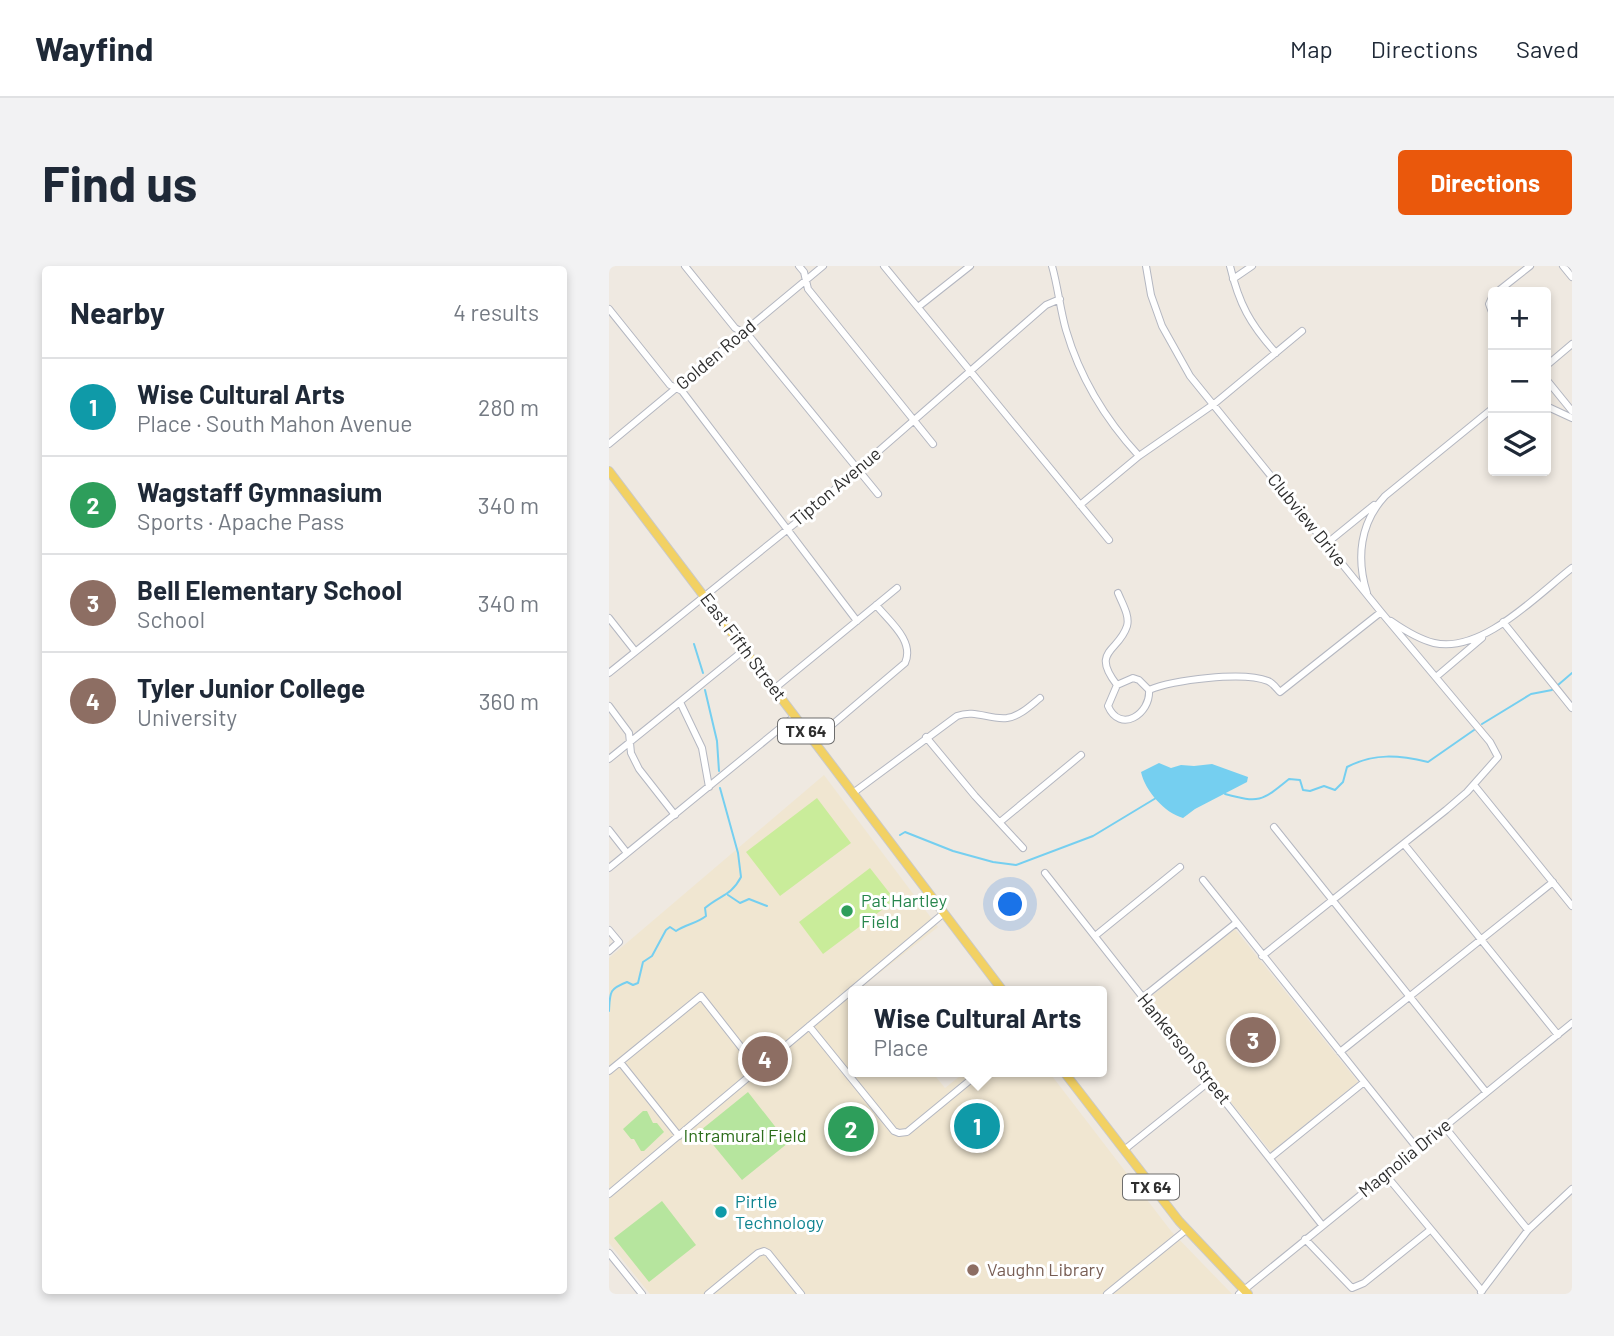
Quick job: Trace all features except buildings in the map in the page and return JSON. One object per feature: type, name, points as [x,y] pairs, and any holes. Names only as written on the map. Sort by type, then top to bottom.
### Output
[{"type":"main road","name":"East Fifth Street","points":[[609,471],[999,986]]},
{"type":"main road","name":"TX 64","points":[[1068,1077],[1186,1230],[1243,1293]]},
{"type":"street","points":[[685,266],[741,333],[749,336],[878,494]]},
{"type":"street","points":[[799,266],[804,272],[808,289],[933,444]]},
{"type":"street","name":"Golden Road","points":[[609,444],[823,266]]},
{"type":"street","points":[[884,266],[1109,540]]},
{"type":"street","points":[[918,307],[970,266]]},
{"type":"street","points":[[1052,266],[1066,330],[1091,392],[1112,426],[1139,456]]},
{"type":"street","name":"Clubview Drive","points":[[1146,266],[1151,295],[1169,341],[1189,376],[1490,742],[1499,757],[1474,785]]},
{"type":"street","points":[[1230,266],[1248,318],[1276,353]]},
{"type":"street","points":[[1233,279],[1252,266]]},
{"type":"street","points":[[1504,287],[1530,266]]},
{"type":"street","points":[[1563,266],[1572,277]]},
{"type":"street","name":"Tipton Avenue","points":[[609,673],[858,470],[1046,305],[1060,299]]},
{"type":"street","points":[[609,309],[670,385],[682,391],[857,621]]},
{"type":"street","points":[[1080,505],[1139,456],[1192,422],[1302,331]]},
{"type":"street","points":[[1551,362],[1572,344]]},
{"type":"street","points":[[1551,385],[1572,411]]},
{"type":"street","points":[[1551,408],[1572,418]]},
{"type":"street","points":[[1326,544],[1488,412]]},
{"type":"street","points":[[1369,597],[1362,573],[1362,542],[1372,513],[1385,496]]},
{"type":"street","points":[[1436,677],[1572,568]]},
{"type":"street","points":[[774,689],[897,588]]},
{"type":"street","points":[[1117,685],[1109,673],[1106,661],[1108,652],[1128,623],[1118,593]]},
{"type":"street","points":[[813,741],[901,667],[907,657],[904,639],[876,605]]},
{"type":"street","points":[[1149,690],[1176,681],[1238,677],[1267,681],[1279,692],[1381,612]]},
{"type":"street","points":[[609,618],[635,651]]},
{"type":"street","points":[[1386,618],[1419,638],[1440,644],[1468,641],[1488,633]]},
{"type":"street","points":[[1503,622],[1572,708]]},
{"type":"street","points":[[609,759],[744,650]]},
{"type":"street","points":[[1133,678],[1149,690],[1149,699],[1133,719],[1121,720],[1111,713],[1108,706],[1117,685],[1133,678]]},
{"type":"street","points":[[853,793],[926,737],[963,713],[1006,718],[1020,713],[1040,698]]},
{"type":"street","points":[[680,702],[702,748],[709,787]]},
{"type":"street","points":[[609,706],[629,733],[631,752],[639,768],[675,815]]},
{"type":"street","points":[[609,868],[795,716]]},
{"type":"street","points":[[926,737],[1023,848]]},
{"type":"street","points":[[1000,822],[1081,755]]},
{"type":"street","points":[[1262,956],[1474,785],[1572,906]]},
{"type":"street","points":[[1274,827],[1486,1092]]},
{"type":"street","points":[[609,830],[627,853]]},
{"type":"street","points":[[1404,844],[1558,1035]]},
{"type":"street","points":[[1095,936],[1179,867]]},
{"type":"street","name":"Hankerson Street","points":[[1045,873],[1322,1225]]},
{"type":"street","points":[[1203,880],[1417,1148]]},
{"type":"street","points":[[1340,1052],[1553,882]]},
{"type":"street","points":[[857,986],[944,914]]},
{"type":"street","points":[[1142,998],[1236,923]]},
{"type":"street","points":[[609,930],[619,942],[609,951]]},
{"type":"street","points":[[609,1194],[848,994]]},
{"type":"street","points":[[609,1071],[701,996],[759,1070]]},
{"type":"street","name":"Magnolia Drive","points":[[1243,1293],[1322,1225],[1572,1023]]},
{"type":"street","points":[[809,1026],[848,1074]]},
{"type":"street","points":[[620,1062],[679,1136]]},
{"type":"street","points":[[850,1077],[894,1131],[902,1134],[973,1077]]},
{"type":"street","points":[[1123,1150],[1210,1081]]},
{"type":"street","points":[[1270,1158],[1363,1083]]},
{"type":"street","points":[[1444,1126],[1528,1230]]},
{"type":"street","points":[[1385,1174],[1481,1293],[1528,1230],[1572,1189]]},
{"type":"street","points":[[1107,1294],[1186,1230]]},
{"type":"street","points":[[1305,1240],[1352,1288],[1364,1283],[1430,1230]]},
{"type":"street","points":[[708,1294],[758,1253],[766,1252],[801,1294]]},
{"type":"street","points":[[609,1253],[642,1294]]},
{"type":"shaded area","points":[[824,775],[938,927],[863,986],[848,986],[848,1077],[936,1077],[945,1088],[959,1077],[1053,1077],[1171,1231],[1232,1294],[650,1294],[609,1243],[609,958]]},
{"type":"shaded area","points":[[1235,929],[1358,1082],[1271,1152],[1148,999]]},
{"type":"green space","points":[[817,798],[851,843],[780,896],[746,852]]},
{"type":"green space","name":"Pat Hartley Field","points":[[870,868],[895,900],[823,954],[799,922]]},
{"type":"green space","name":"Intramural Field","points":[[748,1092],[788,1143],[742,1180],[701,1130]]},
{"type":"green space","points":[[643,1111],[647,1111],[653,1123],[657,1123],[664,1132],[641,1151],[634,1139],[623,1129]]},
{"type":"green space","points":[[662,1201],[696,1245],[649,1282],[614,1238]]},
{"type":"water","points":[[1159,763],[1171,768],[1212,764],[1248,777],[1247,782],[1183,818],[1163,806],[1151,794],[1143,779],[1141,772]]},
{"type":"waterway","points":[[694,644],[703,673]]},
{"type":"waterway","points":[[1558,685],[1572,673]]},
{"type":"waterway","points":[[705,690],[717,741],[719,771]]},
{"type":"waterway","points":[[1482,724],[1531,694],[1552,690]]},
{"type":"waterway","points":[[1225,794],[1245,799],[1259,798],[1289,779],[1300,780],[1303,790],[1310,791],[1324,786],[1335,790],[1343,782],[1347,767],[1357,762],[1377,757],[1428,762],[1474,730]]},
{"type":"waterway","points":[[609,1011],[612,992],[627,982],[633,985],[638,983],[643,962],[652,956],[666,930],[670,927],[676,931],[702,919],[706,916],[705,908],[729,892],[741,877],[738,853],[720,788]]},
{"type":"waterway","points":[[900,835],[905,832],[953,851],[1016,865],[1093,836],[1156,798]]},
{"type":"waterway","points":[[728,895],[740,903],[749,899],[767,906]]},
{"type":"place","name":"Pat Hartley Field","points":[[847,911]]},
{"type":"place","name":"Bell Elementary School","points":[[1253,1040]]},
{"type":"place","name":"Tyler Junior College","points":[[765,1059]]},
{"type":"place","name":"Wise Cultural Arts","points":[[977,1126]]},
{"type":"place","name":"Wagstaff Gymnasium","points":[[851,1129]]},
{"type":"place","name":"Pirtle Technology","points":[[721,1212]]},
{"type":"place","name":"Vaughn Library","points":[[973,1270]]}]
